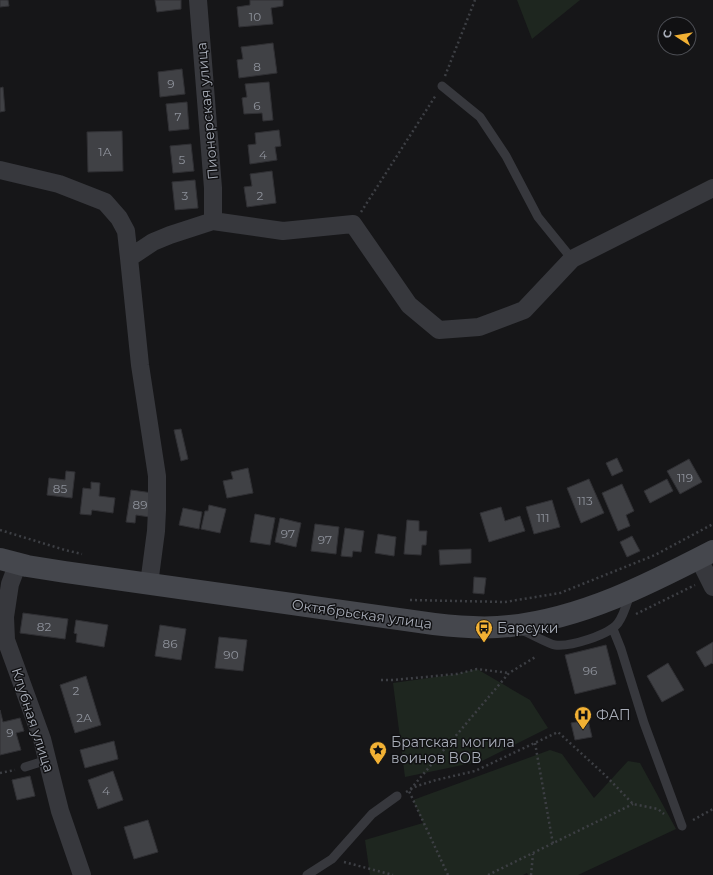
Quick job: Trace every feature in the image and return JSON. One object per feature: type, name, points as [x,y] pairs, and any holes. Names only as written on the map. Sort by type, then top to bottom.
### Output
[{"type":"main road","name":"Октябрьская улица","points":[[9,561],[64,572],[463,627],[509,626],[530,623],[572,613],[631,591],[706,555]]},
{"type":"street","name":"Пионерская улица","points":[[198,0],[213,188],[213,221]]},
{"type":"street","points":[[0,170],[59,184],[105,202],[119,218],[126,231],[140,365],[157,476],[156,531],[149,584]]},
{"type":"street","points":[[129,258],[153,242],[213,221],[282,231],[353,224],[409,305],[439,330],[479,327],[524,310],[572,259],[713,188]]},
{"type":"street","points":[[704,585],[706,555]]},
{"type":"street","name":"Клубная улица","points":[[9,561],[10,584],[5,617],[6,640],[42,739],[60,811],[82,875]]},
{"type":"lane","points":[[442,86],[480,117],[506,156],[538,217],[572,259]]},
{"type":"lane","points":[[509,626],[532,634],[555,645],[574,644],[613,629],[620,622],[631,591]]},
{"type":"lane","points":[[613,629],[621,649],[644,723],[682,826]]},
{"type":"lane","points":[[25,767],[47,760]]},
{"type":"lane","points":[[307,875],[332,859],[372,814],[397,796]]},
{"type":"path","points":[[353,224],[442,86],[475,0]]},
{"type":"path","points":[[407,600],[505,602],[560,593],[655,555],[713,524]]},
{"type":"path","points":[[0,530],[65,550],[87,555]]},
{"type":"path","points":[[620,622],[704,585]]},
{"type":"path","points":[[409,791],[509,673],[537,656]]},
{"type":"path","points":[[381,680],[457,674],[477,669],[509,673]]},
{"type":"path","points":[[397,796],[417,786],[474,771],[558,732],[606,776],[633,804],[658,809],[670,819],[676,829],[713,809]]},
{"type":"path","points":[[535,743],[552,844]]},
{"type":"path","points":[[0,773],[11,771]]},
{"type":"path","points":[[409,791],[448,875]]},
{"type":"path","points":[[488,875],[633,804]]},
{"type":"path","points":[[532,875],[533,853]]},
{"type":"path","points":[[332,859],[393,875]]},
{"type":"shaded area","points":[[517,0],[580,0],[532,39]]},
{"type":"shaded area","points":[[477,669],[530,700],[548,728],[482,761],[405,777],[393,683],[457,674]]},
{"type":"shaded area","points":[[550,750],[562,754],[594,798],[628,761],[640,763],[676,829],[578,875],[528,875],[527,873],[523,875],[370,875],[365,840],[423,823],[413,800]]},
{"type":"building","points":[[0,0],[8,0],[9,6],[0,7]]},
{"type":"building","points":[[155,0],[181,0],[181,9],[157,12]]},
{"type":"building","points":[[250,0],[283,0],[283,6],[271,8],[273,24],[239,27],[237,7],[250,5]]},
{"type":"building","points":[[273,43],[277,73],[239,78],[237,60],[243,59],[241,47]]},
{"type":"building","points":[[182,69],[185,94],[160,97],[158,72]]},
{"type":"building","points":[[269,82],[273,120],[263,121],[262,113],[244,114],[242,98],[247,97],[245,84]]},
{"type":"building","points":[[3,87],[5,111],[0,112],[0,88]]},
{"type":"building","points":[[187,102],[189,129],[169,131],[166,104]]},
{"type":"building","points":[[279,130],[281,146],[275,147],[277,160],[250,164],[248,145],[256,144],[255,133]]},
{"type":"building","points":[[122,131],[123,171],[88,172],[87,132]]},
{"type":"building","points":[[191,144],[194,171],[173,173],[170,146]]},
{"type":"building","points":[[272,171],[276,203],[247,207],[244,187],[252,186],[250,174]]},
{"type":"building","points":[[195,180],[198,208],[175,210],[172,182]]},
{"type":"building","points":[[181,429],[188,459],[181,461],[174,430]]},
{"type":"building","points":[[617,458],[623,471],[612,476],[606,463]]},
{"type":"building","points":[[689,459],[702,482],[680,494],[667,471]]},
{"type":"building","points":[[248,468],[253,493],[227,498],[223,481],[233,479],[231,472]]},
{"type":"building","points":[[66,471],[75,472],[72,498],[47,495],[49,478],[65,480]]},
{"type":"building","points":[[589,479],[604,513],[581,523],[567,488]]},
{"type":"building","points":[[667,479],[673,491],[650,503],[644,491]]},
{"type":"building","points":[[91,482],[100,483],[99,496],[115,498],[113,513],[92,510],[91,515],[80,514],[83,488],[91,489]]},
{"type":"building","points":[[622,484],[634,511],[626,515],[630,526],[618,531],[602,493]]},
{"type":"building","points":[[131,490],[153,493],[150,517],[136,515],[135,523],[126,522]]},
{"type":"building","points":[[552,500],[560,527],[534,534],[526,507]]},
{"type":"building","points":[[209,505],[226,509],[220,533],[201,529],[205,511],[208,511]]},
{"type":"building","points":[[501,507],[505,521],[520,516],[525,531],[489,542],[480,513]]},
{"type":"building","points":[[183,508],[202,512],[199,529],[179,525]]},
{"type":"building","points":[[255,514],[275,518],[270,545],[250,542]]},
{"type":"building","points":[[280,518],[301,523],[296,547],[275,542]]},
{"type":"building","points":[[407,520],[419,521],[419,531],[427,531],[426,545],[422,545],[421,555],[404,554]]},
{"type":"building","points":[[315,524],[339,527],[336,554],[311,551]]},
{"type":"building","points":[[345,528],[364,531],[361,552],[353,551],[352,557],[341,556]]},
{"type":"building","points":[[378,534],[396,537],[394,556],[375,553]]},
{"type":"building","points":[[632,536],[640,551],[627,557],[620,542]]},
{"type":"building","points":[[471,549],[471,563],[440,565],[439,550]]},
{"type":"building","points":[[474,577],[486,578],[484,594],[473,593]]},
{"type":"building","points":[[23,613],[68,619],[65,639],[20,633]]},
{"type":"building","points":[[76,620],[108,625],[104,647],[76,642],[77,634],[74,633]]},
{"type":"building","points":[[160,625],[186,629],[181,660],[155,656]]},
{"type":"building","points":[[219,637],[247,640],[243,671],[215,668]]},
{"type":"building","points":[[713,642],[713,664],[712,663],[705,667],[696,652]]},
{"type":"building","points":[[606,645],[616,684],[575,694],[565,655]]},
{"type":"building","points":[[668,663],[684,690],[662,702],[647,676]]},
{"type":"building","points":[[86,676],[101,725],[75,733],[60,685]]},
{"type":"building","points":[[0,710],[3,722],[20,718],[24,731],[16,733],[21,750],[0,755]]},
{"type":"building","points":[[588,720],[592,737],[575,740],[571,723]]},
{"type":"building","points":[[114,741],[118,759],[85,768],[80,750]]},
{"type":"building","points":[[113,771],[123,800],[98,809],[88,780]]},
{"type":"building","points":[[30,776],[35,796],[17,800],[12,780]]},
{"type":"building","points":[[148,820],[158,852],[134,859],[124,827]]},
{"type":"place","name":"Барсуки","points":[[484,643]]},
{"type":"place","name":"ФАП","points":[[583,730]]},
{"type":"place","name":"Братская могила воинов ВОВ","points":[[378,765]]}]
